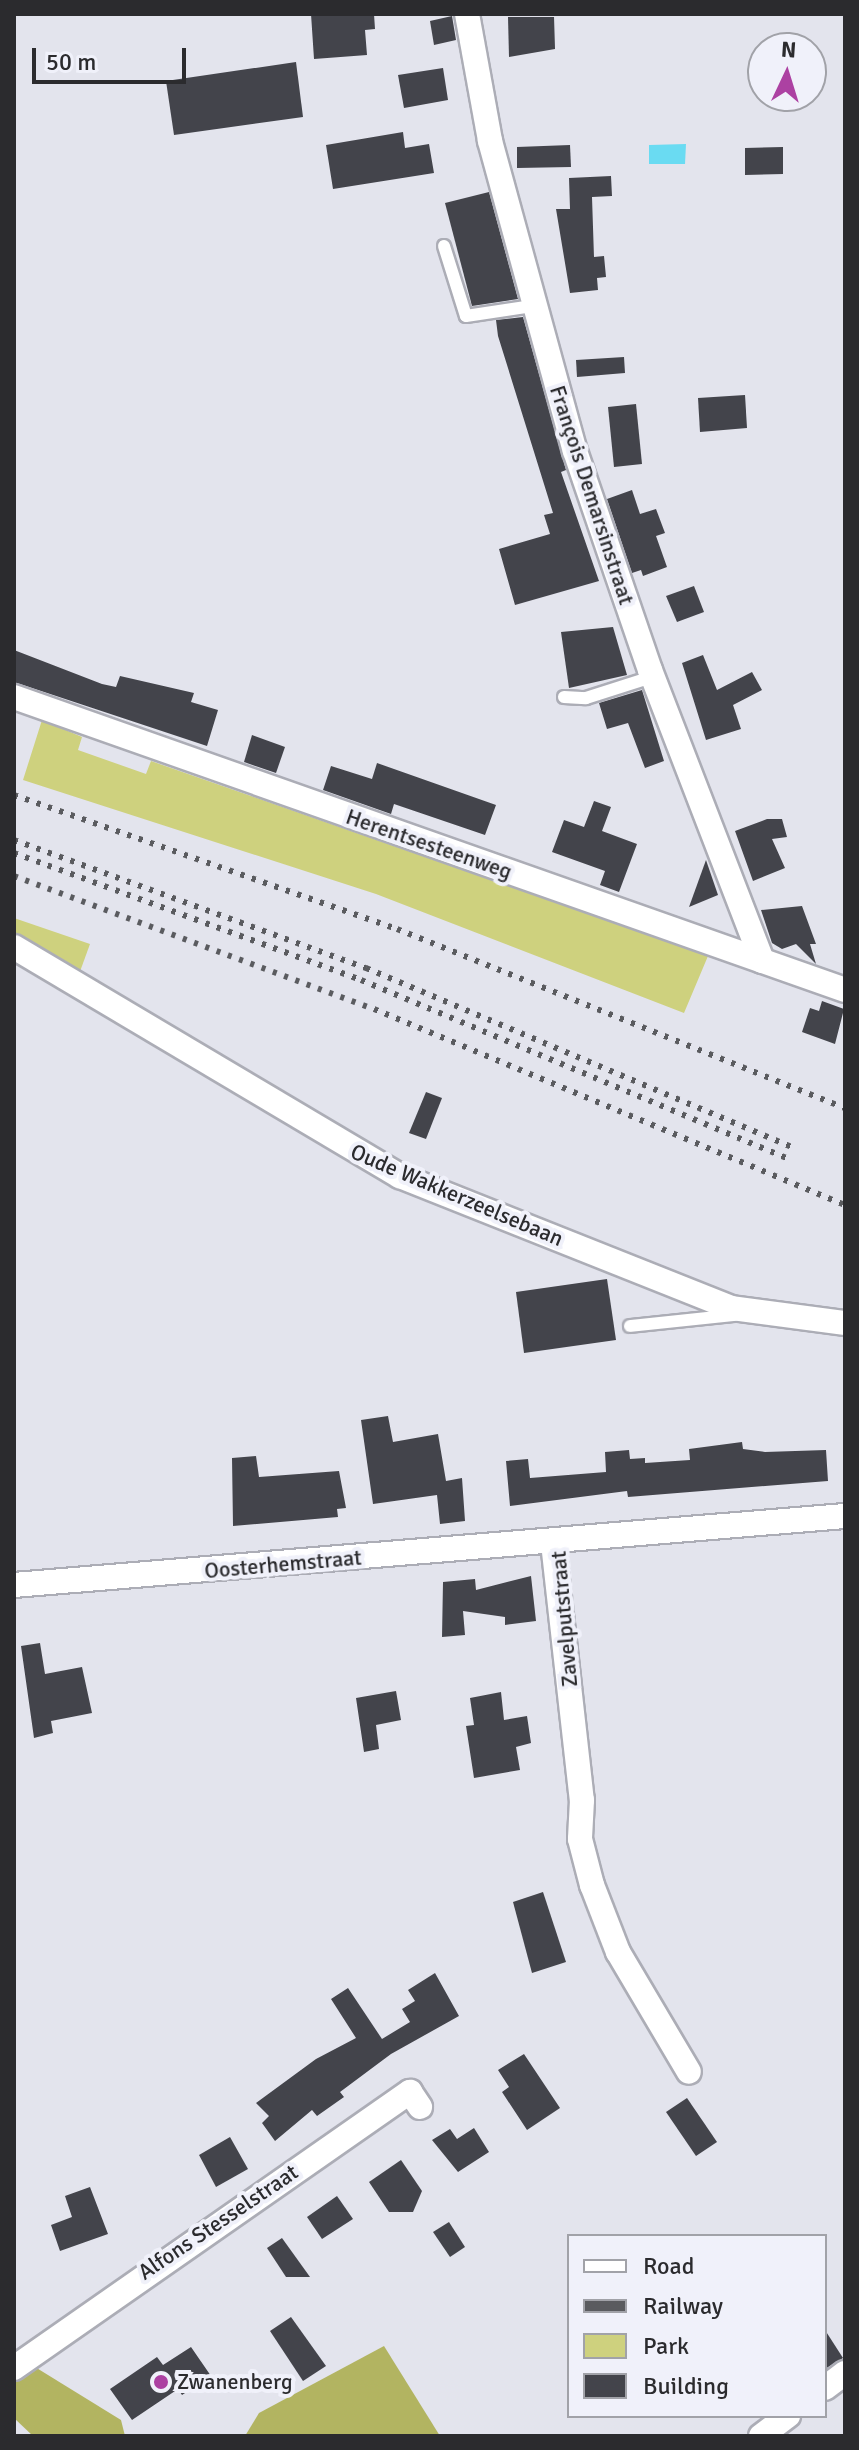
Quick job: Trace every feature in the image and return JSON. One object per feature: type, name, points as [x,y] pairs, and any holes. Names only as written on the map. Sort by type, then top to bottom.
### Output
[{"type":"street","name":"François Demarsinstraat","points":[[467,14],[490,141],[532,306],[652,677],[762,961]]},
{"type":"street","name":"Herentsesteenweg","points":[[14,697],[845,990]]},
{"type":"street","name":"Oude Wakkerzeelsebaan","points":[[14,947],[400,1176],[752,1313],[845,1323]]},
{"type":"street","name":"Zavelputstraat","points":[[689,2072],[618,1952],[580,1839],[582,1800],[553,1543],[845,1516]]},
{"type":"street","name":"Oosterhemstraat","points":[[14,1585],[553,1543]]},
{"type":"street","name":"Alfons Stesselstraat","points":[[14,2368],[410,2092],[420,2107]]},
{"type":"street","points":[[827,2386],[845,2373]]},
{"type":"street","points":[[761,2436],[785,2418]]},
{"type":"lane","points":[[444,246],[466,316],[532,306]]},
{"type":"lane","points":[[564,697],[586,698],[652,677]]},
{"type":"lane","points":[[630,1326],[752,1313]]},
{"type":"green space","points":[[42,720],[82,737],[78,750],[146,774],[151,761],[708,956],[684,1013],[376,894],[23,780]]},
{"type":"green space","points":[[14,918],[90,944],[78,977],[14,939]]},
{"type":"shaded area","points":[[384,2346],[440,2436],[245,2436],[259,2413]]},
{"type":"shaded area","points":[[35,2367],[121,2420],[125,2436],[33,2436],[14,2418],[14,2382]]},
{"type":"water","points":[[686,144],[685,164],[649,164],[649,145]]},
{"type":"building","points":[[311,14],[374,14],[375,29],[365,30],[367,55],[314,59]]},
{"type":"building","points":[[452,16],[456,40],[434,45],[430,21]]},
{"type":"building","points":[[508,17],[554,17],[555,49],[509,57]]},
{"type":"building","points":[[296,62],[303,117],[174,135],[166,81]]},
{"type":"building","points":[[443,68],[448,100],[404,108],[398,75]]},
{"type":"building","points":[[403,132],[405,148],[429,144],[434,173],[333,189],[326,145]]},
{"type":"building","points":[[570,145],[571,167],[517,168],[517,147]]},
{"type":"building","points":[[783,147],[783,174],[745,175],[745,148]]},
{"type":"building","points":[[611,176],[612,196],[592,197],[594,257],[604,256],[606,277],[597,278],[598,290],[570,293],[556,209],[570,209],[569,178]]},
{"type":"building","points":[[489,192],[518,299],[472,306],[445,203]]},
{"type":"building","points":[[523,317],[566,470],[561,472],[599,581],[515,605],[499,549],[550,534],[544,515],[553,513],[498,336],[496,320]]},
{"type":"building","points":[[624,357],[625,373],[577,377],[576,360]]},
{"type":"building","points":[[745,395],[747,428],[700,432],[698,398]]},
{"type":"building","points":[[636,404],[642,464],[614,467],[608,407]]},
{"type":"building","points":[[632,490],[640,514],[656,509],[665,533],[656,536],[667,567],[643,576],[641,570],[632,573],[607,499]]},
{"type":"building","points":[[694,586],[704,612],[677,622],[666,596]]},
{"type":"building","points":[[613,627],[627,675],[569,688],[561,632]]},
{"type":"building","points":[[14,650],[102,684],[116,687],[120,676],[194,693],[191,702],[218,710],[207,746],[14,682]]},
{"type":"building","points":[[703,655],[717,690],[752,672],[762,690],[733,705],[741,729],[706,740],[682,663]]},
{"type":"building","points":[[642,690],[664,761],[645,768],[628,723],[607,729],[599,703]]},
{"type":"building","points":[[252,735],[285,747],[276,773],[244,762]]},
{"type":"building","points":[[377,763],[496,805],[485,835],[394,804],[391,814],[323,790],[331,766],[372,779]]},
{"type":"building","points":[[594,801],[611,807],[602,831],[637,844],[619,892],[600,885],[605,871],[552,852],[564,820],[584,827]]},
{"type":"building","points":[[767,819],[782,819],[787,837],[772,839],[785,868],[753,881],[735,831]]},
{"type":"building","points":[[706,860],[718,895],[689,907]]},
{"type":"building","points":[[802,906],[816,944],[810,944],[816,964],[796,944],[782,949],[772,943],[761,910]]},
{"type":"building","points":[[822,1001],[844,1009],[835,1044],[802,1032],[810,1008],[819,1011]]},
{"type":"building","points":[[426,1092],[442,1098],[426,1139],[409,1133]]},
{"type":"building","points":[[607,1279],[616,1340],[524,1353],[516,1292]]},
{"type":"building","points":[[388,1416],[393,1442],[438,1434],[446,1481],[462,1478],[465,1521],[440,1524],[437,1495],[373,1504],[361,1420]]},
{"type":"building","points":[[742,1442],[743,1449],[765,1452],[826,1450],[828,1481],[628,1497],[627,1491],[510,1506],[506,1461],[528,1459],[530,1478],[606,1472],[605,1452],[629,1450],[630,1459],[645,1458],[645,1463],[690,1460],[689,1449]]},
{"type":"building","points":[[256,1456],[259,1477],[339,1471],[346,1508],[337,1509],[338,1517],[233,1526],[232,1458]]},
{"type":"building","points":[[531,1576],[536,1621],[505,1625],[505,1617],[463,1611],[465,1635],[442,1637],[443,1582],[475,1579],[476,1590]]},
{"type":"building","points":[[40,1643],[45,1674],[82,1667],[92,1713],[51,1721],[53,1733],[34,1738],[21,1646]]},
{"type":"building","points":[[396,1691],[401,1720],[376,1725],[379,1749],[364,1752],[356,1698]]},
{"type":"building","points":[[501,1692],[504,1720],[527,1716],[531,1743],[516,1747],[520,1770],[474,1778],[466,1726],[474,1725],[470,1698]]},
{"type":"building","points":[[543,1892],[566,1962],[532,1973],[513,1902]]},
{"type":"building","points":[[435,1973],[459,2016],[391,2054],[340,2092],[344,2097],[317,2116],[312,2110],[275,2141],[262,2123],[269,2116],[256,2103],[316,2059],[356,2038],[331,1999],[348,1988],[382,2039],[410,2022],[402,2009],[415,2001],[408,1990]]},
{"type":"building","points":[[524,2054],[560,2108],[527,2130],[502,2092],[509,2087],[498,2070]]},
{"type":"building","points":[[687,2098],[717,2142],[696,2156],[666,2112]]},
{"type":"building","points":[[474,2128],[489,2152],[458,2172],[432,2140],[450,2129],[457,2139]]},
{"type":"building","points":[[230,2137],[248,2169],[216,2187],[199,2155]]},
{"type":"building","points":[[401,2160],[422,2191],[413,2212],[389,2212],[369,2182]]},
{"type":"building","points":[[90,2187],[108,2234],[60,2251],[51,2225],[72,2217],[65,2196]]},
{"type":"building","points":[[337,2196],[353,2219],[322,2239],[307,2217]]},
{"type":"building","points":[[449,2222],[465,2247],[450,2257],[433,2232]]},
{"type":"building","points":[[282,2238],[310,2277],[286,2277],[267,2248]]},
{"type":"building","points":[[291,2317],[326,2366],[303,2381],[270,2331]]},
{"type":"building","points":[[827,2333],[843,2358],[827,2368]]},
{"type":"building","name":"Zwanenberg","points":[[191,2347],[211,2376],[182,2395],[178,2389],[132,2420],[110,2389],[157,2357],[163,2365]]},
{"type":"railway","points":[[14,795],[397,929],[845,1108]]},
{"type":"railway","points":[[14,840],[366,968],[797,1149]]},
{"type":"railway","points":[[14,853],[361,980],[792,1160]]},
{"type":"railway","points":[[14,876],[374,1009],[845,1205]]},
{"type":"place","name":"Zwanenberg","points":[[161,2382]]}]
